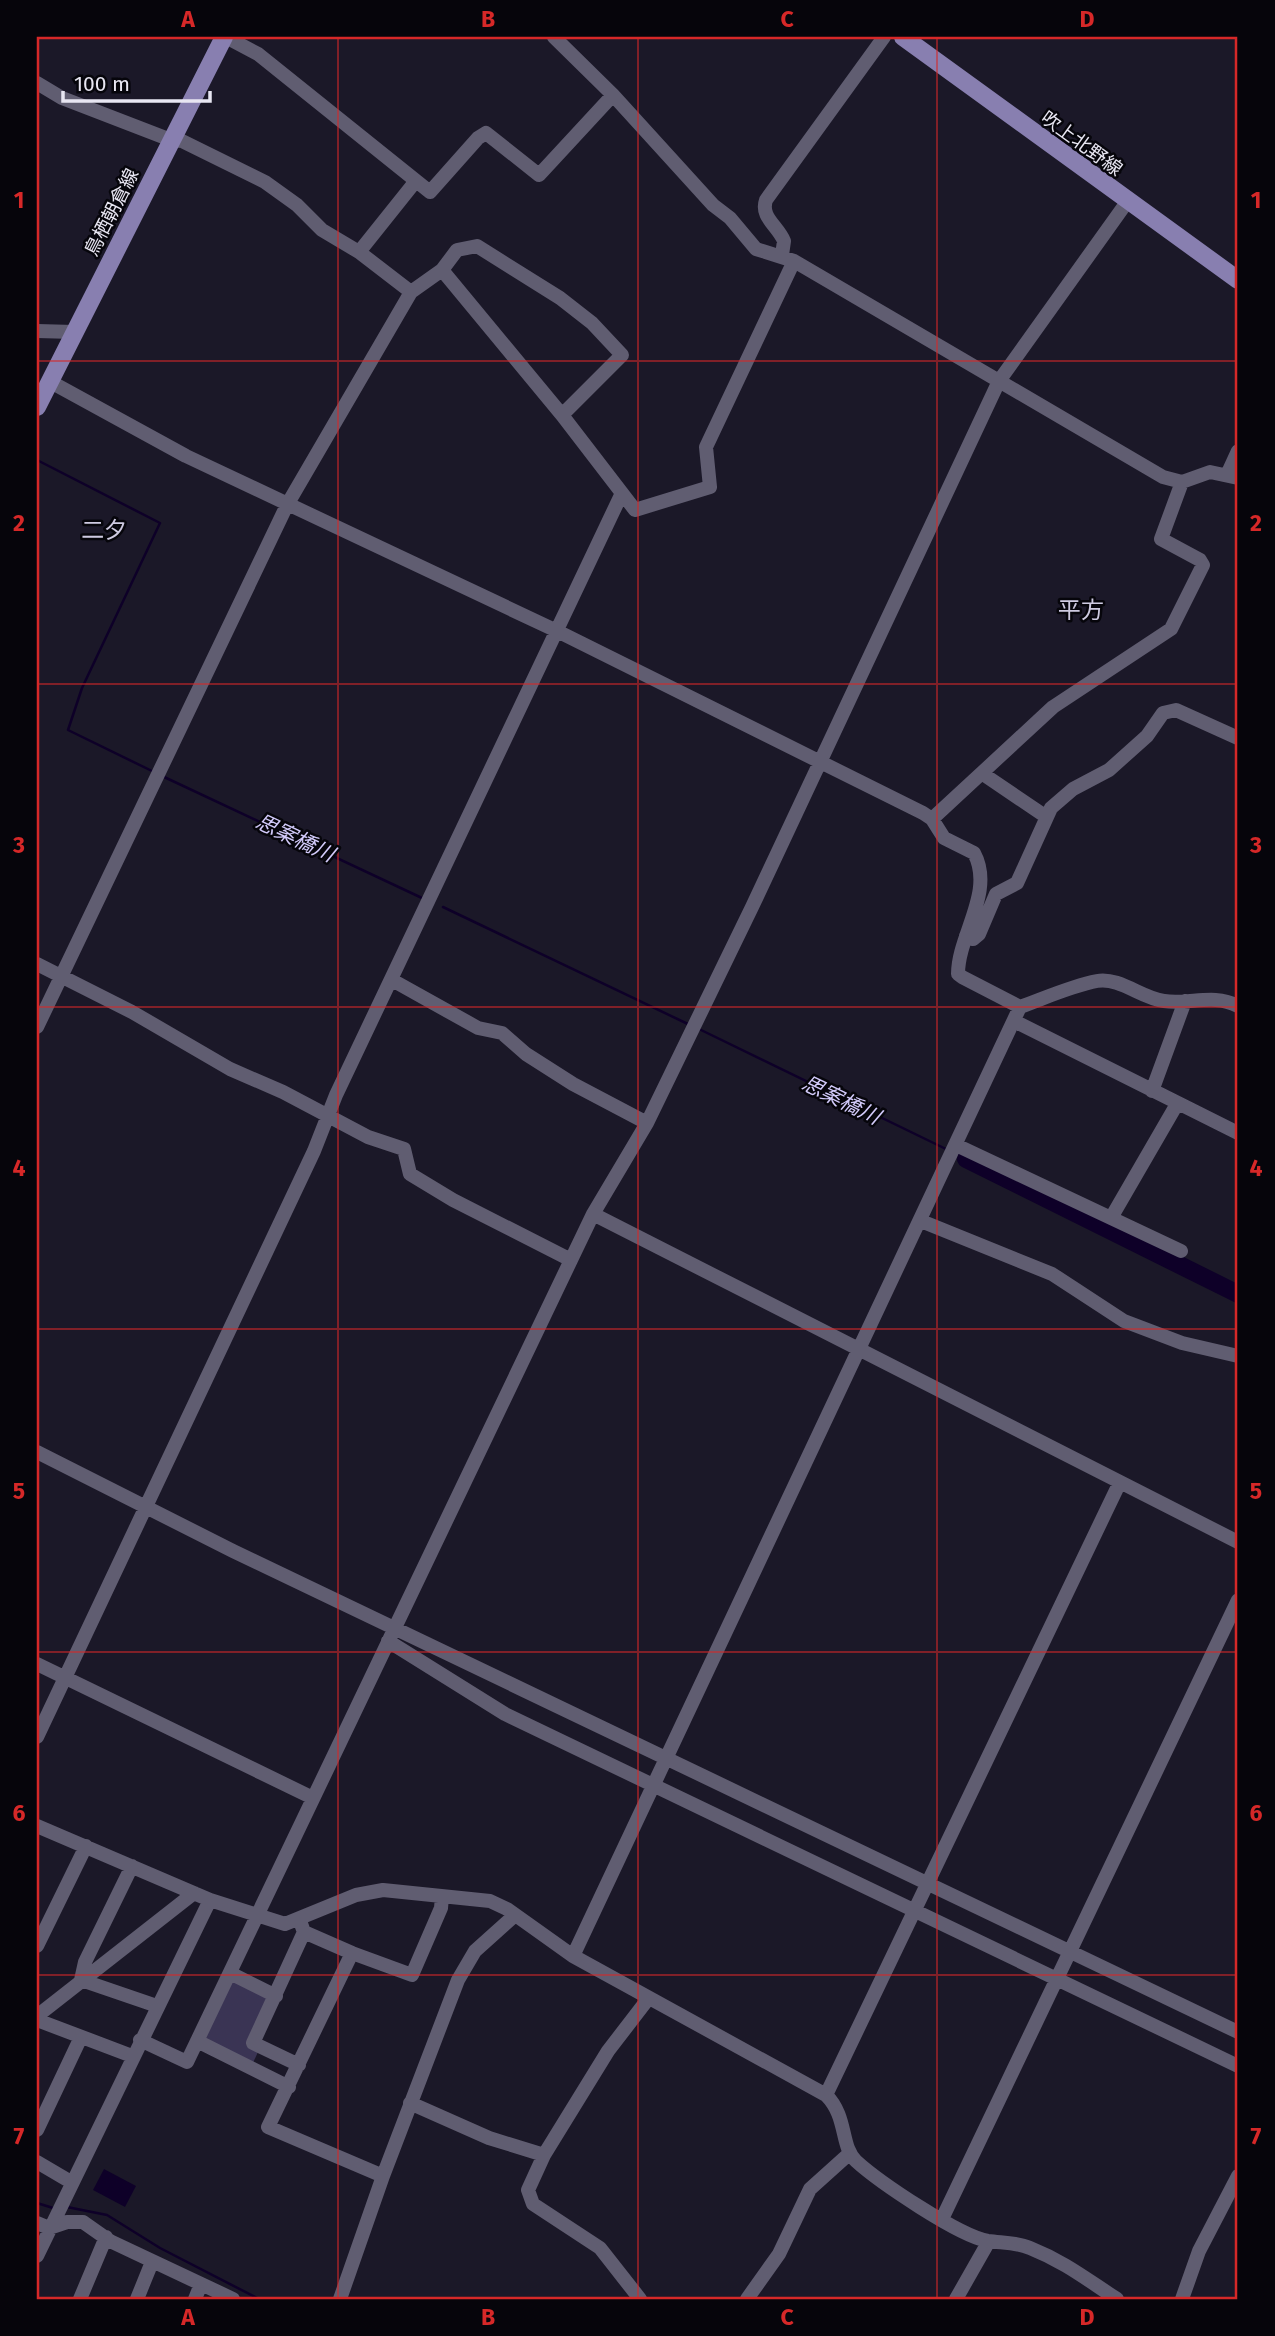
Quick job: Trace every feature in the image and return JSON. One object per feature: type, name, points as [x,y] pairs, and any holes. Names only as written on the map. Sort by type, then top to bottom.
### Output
[{"type":"main road","name":"鳥栖朝倉線","points":[[37,407],[225,37]]},
{"type":"main road","name":"吹上北野線","points":[[902,37],[1238,280]]},
{"type":"street","points":[[225,37],[258,54],[427,191],[432,191],[478,138],[486,133],[539,175],[613,95]]},
{"type":"street","points":[[554,37],[613,95],[713,205],[730,218],[756,250],[788,258],[1163,477],[1182,482],[1210,472],[1233,476],[1238,451]]},
{"type":"street","points":[[442,270],[562,415],[635,510],[710,487],[706,447],[788,258],[785,242],[763,208],[766,200],[884,37]]},
{"type":"street","points":[[37,83],[62,98],[171,140],[182,141],[265,181],[297,205],[322,230],[359,252],[411,292]]},
{"type":"street","points":[[359,252],[415,182]]},
{"type":"street","points":[[140,2040],[187,2062],[593,1214],[647,1123],[752,906],[999,381],[1127,202]]},
{"type":"street","points":[[37,1027],[287,505],[411,292],[442,270],[457,250],[468,245],[485,249],[560,298],[592,323],[622,355],[562,415]]},
{"type":"street","points":[[37,331],[74,332]]},
{"type":"street","points":[[49,381],[186,456],[557,631],[932,819],[944,838],[965,847],[976,857],[980,882],[976,908],[960,948],[958,974],[1020,1007],[1099,981],[1114,982],[1147,998],[1185,1001],[1210,998],[1238,1006]]},
{"type":"street","points":[[932,819],[1054,707],[1176,624],[1203,565],[1200,560],[1161,539],[1182,482]]},
{"type":"street","points":[[37,1737],[622,493]]},
{"type":"street","points":[[966,936],[974,939],[979,934],[996,894],[1017,883],[1045,816],[1073,789],[1110,769],[1147,736],[1168,710],[1175,710],[1238,738]]},
{"type":"street","points":[[982,774],[1045,816]]},
{"type":"street","points":[[37,964],[230,1069],[368,1137],[404,1149],[410,1174],[453,1200],[571,1260]]},
{"type":"street","points":[[392,981],[478,1028],[502,1033],[526,1054],[572,1084],[647,1123]]},
{"type":"street","points":[[1152,1091],[1185,1001]]},
{"type":"street","points":[[573,1956],[1020,1007]]},
{"type":"street","points":[[1014,1021],[1238,1133]]},
{"type":"street","points":[[1111,1219],[1177,1104]]},
{"type":"street","points":[[953,1150],[1181,1251]]},
{"type":"street","points":[[593,1214],[1238,1542]]},
{"type":"street","points":[[921,1221],[1052,1274],[1124,1321],[1182,1343],[1238,1356]]},
{"type":"street","points":[[37,1452],[233,1551],[1238,2032]]},
{"type":"street","points":[[826,2095],[1120,1482]]},
{"type":"street","points":[[942,2219],[1238,1600]]},
{"type":"street","points":[[388,1641],[505,1714],[1238,2066]]},
{"type":"street","points":[[37,1664],[313,1798]]},
{"type":"street","points":[[37,1826],[209,1900],[256,1917],[302,1926],[352,1953],[412,1975],[442,1897]]},
{"type":"street","points":[[37,1946],[86,1846]]},
{"type":"street","points":[[81,1980],[85,1962],[132,1866]]},
{"type":"street","points":[[299,2065],[253,2043],[275,1996],[302,1926],[330,1904],[367,1892],[396,1891],[490,1901],[573,1956],[826,2095],[841,2114],[850,2153],[865,2168],[942,2219],[989,2241],[1021,2245],[1057,2260],[1084,2274],[1117,2299]]},
{"type":"street","points":[[132,2056],[37,2018],[81,1980],[194,1893]]},
{"type":"street","points":[[37,2256],[43,2225],[59,2208],[209,1900]]},
{"type":"street","points":[[340,2299],[410,2103],[467,1963],[483,1942],[514,1916]]},
{"type":"street","points":[[352,1953],[268,2127],[383,2176]]},
{"type":"street","points":[[230,1973],[275,1996]]},
{"type":"street","points":[[81,1980],[157,2006]]},
{"type":"street","points":[[640,2299],[600,2248],[533,2204],[528,2195],[529,2183],[544,2155],[608,2051],[648,1999]]},
{"type":"street","points":[[37,2130],[81,2037]]},
{"type":"street","points":[[197,2041],[289,2087]]},
{"type":"street","points":[[410,2103],[489,2138],[544,2155]]},
{"type":"street","points":[[747,2299],[779,2254],[810,2189],[850,2153]]},
{"type":"street","points":[[37,2162],[71,2182]]},
{"type":"street","points":[[1182,2299],[1199,2251],[1238,2176]]},
{"type":"street","points":[[43,2225],[83,2222],[152,2262],[233,2299]]},
{"type":"street","points":[[80,2299],[106,2237]]},
{"type":"street","points":[[956,2299],[989,2241]]},
{"type":"street","points":[[137,2299],[152,2262]]},
{"type":"street","points":[[195,2299],[201,2284]]},
{"type":"shaded area","points":[[235,1980],[268,1999],[246,2045],[258,2052],[252,2065],[202,2040],[229,1982]]},
{"type":"shaded area","points":[[104,2169],[136,2186],[125,2207],[93,2190]]},
{"type":"waterway","points":[[37,460],[160,523],[82,688],[68,730],[154,772]]},
{"type":"waterway","name":"思案橋川","points":[[162,776],[422,898]]},
{"type":"waterway","name":"思案橋川","points":[[443,907],[690,1025]]},
{"type":"waterway","name":"思案橋川","points":[[699,1029],[948,1150]]},
{"type":"waterway","name":"思案橋川","points":[[957,1154],[966,1159]]},
{"type":"waterway","name":"思案橋川","points":[[966,1159],[1238,1294]]},
{"type":"waterway","points":[[37,2203],[53,2208]]},
{"type":"waterway","points":[[67,2207],[107,2215],[160,2248],[259,2299]]},
{"type":"district","name":"二夕","points":[[104,530]]},
{"type":"district","name":"平方","points":[[1081,610]]}]
